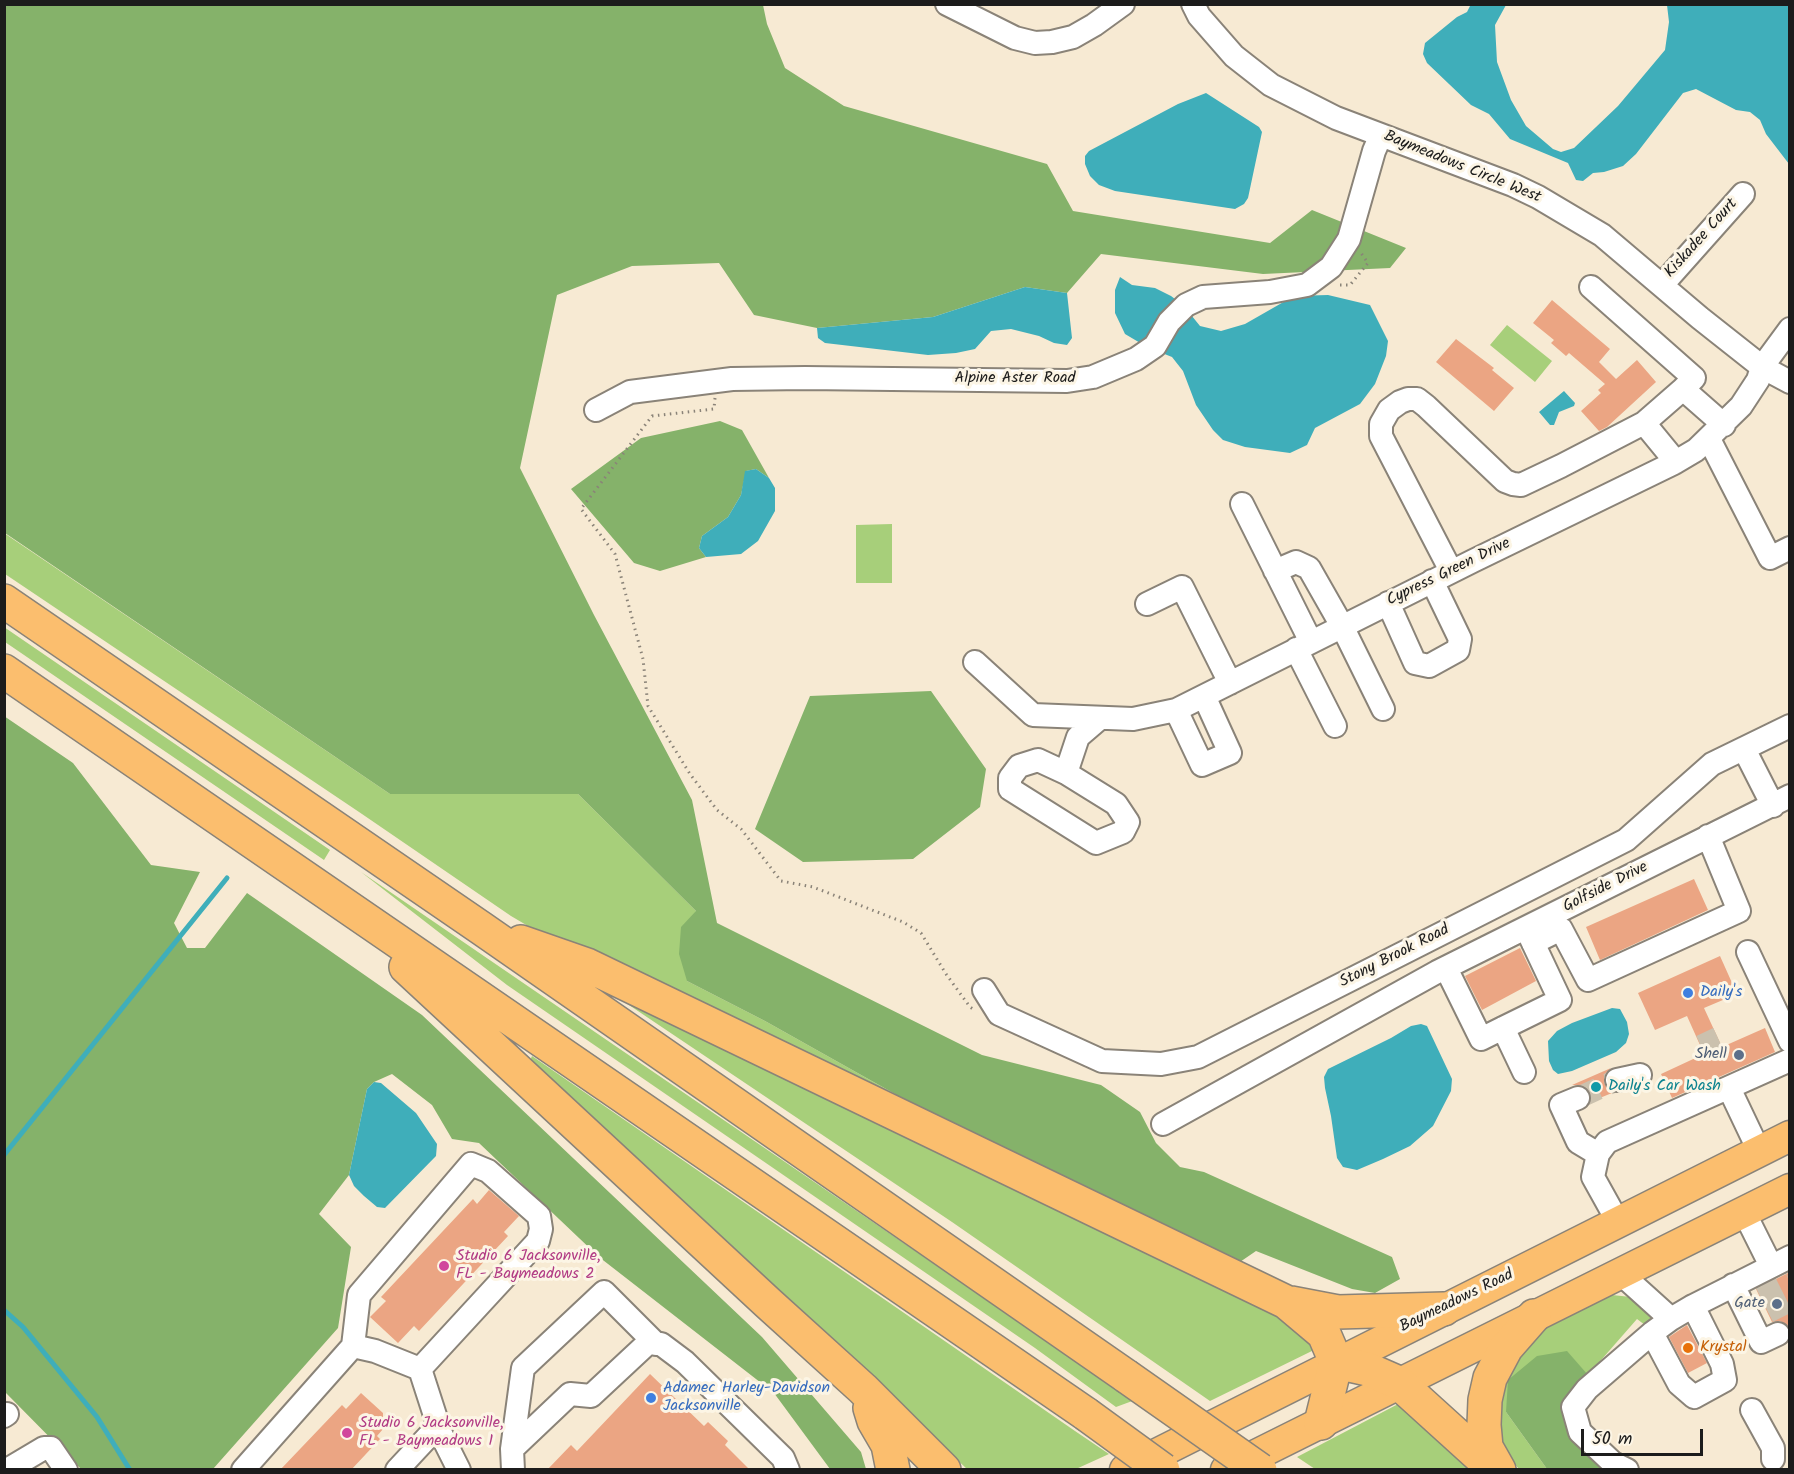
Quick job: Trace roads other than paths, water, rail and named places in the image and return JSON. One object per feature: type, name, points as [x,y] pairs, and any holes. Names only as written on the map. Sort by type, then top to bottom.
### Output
[{"type":"highway","points":[[4,601],[481,928],[1260,1470]]},
{"type":"highway","points":[[4,671],[1086,1414],[1163,1470]]},
{"type":"highway","points":[[324,891],[863,1389],[944,1470]]},
{"type":"highway","points":[[481,928],[587,965],[1286,1302],[1324,1334],[1336,1362],[1321,1423]]},
{"type":"highway","points":[[1286,1302],[1338,1312],[1444,1308]]},
{"type":"highway","points":[[1497,1470],[1486,1446],[1484,1425],[1485,1400],[1490,1378],[1506,1348],[1534,1316]]},
{"type":"highway","points":[[1336,1362],[1367,1369],[1399,1383],[1497,1470]]},
{"type":"highway","points":[[863,1389],[874,1421],[888,1445],[893,1470]]},
{"type":"main road","name":"Baymeadows Road","points":[[1125,1470],[1336,1362],[1790,1137]]},
{"type":"main road","points":[[1226,1470],[1790,1189]]},
{"type":"street","points":[[947,4],[1015,38],[1035,43],[1073,37],[1123,4]]},
{"type":"street","name":"Baymeadows Circle West","points":[[1193,4],[1199,16],[1234,56],[1271,85],[1329,115],[1513,185],[1538,197],[1602,235],[1762,367],[1790,382]]},
{"type":"street","name":"Alpine Aster Road","points":[[596,410],[630,392],[732,379],[1067,381],[1093,377],[1136,359],[1155,346],[1169,322],[1186,305],[1203,297],[1270,292],[1307,285],[1330,267],[1349,239],[1374,151],[1381,135]]},
{"type":"street","name":"Kiskadee Court","points":[[1662,285],[1743,194]]},
{"type":"street","points":[[1388,603],[1415,663],[1429,666],[1458,650],[1460,639],[1442,576],[1381,436],[1381,424],[1389,410],[1408,399],[1417,399],[1472,447],[1506,481],[1521,485],[1644,423],[1694,378],[1591,287]]},
{"type":"street","name":"Cypress Green Drive","points":[[975,662],[1034,715],[1133,719],[1176,710],[1696,450],[1741,406],[1758,380],[1762,367],[1790,329]]},
{"type":"street","points":[[1683,389],[1716,432],[1770,558],[1790,548]]},
{"type":"street","points":[[1644,423],[1676,462]]},
{"type":"street","points":[[1242,504],[1275,571],[1335,726]]},
{"type":"street","points":[[1275,571],[1296,562],[1309,568],[1342,626],[1383,709]]},
{"type":"street","points":[[1147,604],[1182,587],[1230,683]]},
{"type":"street","points":[[1176,710],[1202,765],[1230,753],[1204,696]]},
{"type":"street","points":[[1066,773],[1077,737],[1098,718]]},
{"type":"street","name":"Stony Brook Road","points":[[984,990],[999,1014],[1102,1061],[1161,1064],[1198,1057],[1626,840],[1712,764],[1790,726]]},
{"type":"street","points":[[1744,749],[1781,801]]},
{"type":"street","points":[[1038,760],[1066,773],[1116,804],[1128,822],[1123,832],[1096,843],[1010,789],[1010,778],[1019,766],[1038,760]]},
{"type":"street","name":"Golfside Drive","points":[[1162,1124],[1446,968],[1530,936],[1558,922],[1636,872],[1781,801]]},
{"type":"street","points":[[1558,922],[1588,980],[1739,910],[1708,836]]},
{"type":"street","points":[[1446,968],[1481,1039],[1560,1000],[1530,936]]},
{"type":"street","points":[[1748,952],[1790,1041]]},
{"type":"street","points":[[1503,1028],[1524,1072]]},
{"type":"street","points":[[1618,1222],[1593,1177],[1598,1154],[1607,1142],[1790,1060]]},
{"type":"street","points":[[1617,1080],[1640,1075]]},
{"type":"street","points":[[1729,1088],[1760,1151]]},
{"type":"street","points":[[1578,1098],[1561,1105],[1578,1142],[1598,1154]]},
{"type":"street","points":[[243,1470],[354,1347],[359,1295],[471,1164],[488,1171],[539,1216],[541,1229],[538,1241],[420,1369]]},
{"type":"street","points":[[1744,1212],[1780,1262],[1751,1304],[1761,1342],[1778,1334]]},
{"type":"street","points":[[1620,1274],[1684,1311],[1715,1370],[1701,1393],[1694,1397],[1679,1384],[1652,1333]]},
{"type":"street","points":[[513,1459],[523,1368],[604,1292],[656,1344]]},
{"type":"street","points":[[1627,1470],[1613,1463],[1580,1432],[1573,1407],[1587,1389],[1652,1333],[1684,1311],[1751,1304]]},
{"type":"street","points":[[513,1459],[570,1394],[591,1396],[649,1342],[661,1344],[685,1362],[783,1458],[788,1470]]},
{"type":"street","points":[[354,1347],[375,1351],[420,1369]]},
{"type":"street","points":[[420,1369],[438,1426],[459,1470]]},
{"type":"street","points":[[1752,1410],[1773,1448],[1773,1459]]},
{"type":"street","points":[[397,1470],[438,1426]]},
{"type":"street","points":[[7,1470],[44,1449],[51,1448],[66,1470]]},
{"type":"water","points":[[1471,4],[1506,5],[1495,25],[1497,62],[1511,100],[1526,126],[1553,149],[1561,152],[1574,148],[1618,106],[1665,50],[1669,22],[1667,5],[1789,5],[1789,164],[1766,134],[1760,120],[1750,112],[1736,110],[1696,89],[1683,93],[1636,154],[1623,166],[1593,173],[1583,181],[1576,180],[1568,163],[1510,139],[1489,114],[1471,105],[1427,63],[1423,54],[1425,43],[1457,17],[1467,12]]},
{"type":"water","points":[[1206,93],[1259,127],[1262,132],[1248,198],[1244,204],[1235,209],[1115,191],[1099,185],[1090,176],[1085,164],[1085,156],[1089,151],[1178,104]]},
{"type":"water","points":[[1120,277],[1132,285],[1155,288],[1171,296],[1183,305],[1200,326],[1221,331],[1245,324],[1294,296],[1328,295],[1370,305],[1388,341],[1386,356],[1375,384],[1360,404],[1315,428],[1307,445],[1290,453],[1245,447],[1223,440],[1213,430],[1196,405],[1183,371],[1172,357],[1147,347],[1125,334],[1115,313],[1115,290]]},
{"type":"water","points":[[1025,287],[1067,293],[1072,338],[1067,345],[1011,329],[991,331],[975,349],[928,355],[825,343],[818,338],[817,328],[933,317]]},
{"type":"water","points":[[1564,391],[1575,403],[1574,406],[1559,412],[1554,425],[1550,425],[1539,412]]},
{"type":"water","points":[[756,469],[769,478],[775,488],[775,511],[758,541],[741,554],[706,557],[699,548],[702,536],[728,517],[741,495],[745,471]]},
{"type":"water","points":[[1612,1008],[1620,1009],[1627,1022],[1629,1034],[1626,1043],[1616,1052],[1572,1071],[1558,1074],[1553,1070],[1549,1061],[1548,1041],[1557,1031]]},
{"type":"water","points":[[1421,1024],[1427,1026],[1452,1079],[1451,1091],[1433,1126],[1410,1146],[1383,1159],[1357,1170],[1343,1167],[1337,1158],[1325,1088],[1324,1077],[1328,1069],[1411,1026]]},
{"type":"water","points":[[374,1082],[381,1083],[416,1113],[437,1144],[436,1156],[385,1208],[377,1207],[364,1196],[354,1186],[349,1175],[367,1089]]},
{"type":"waterway","points":[[4,1155],[227,878]]},
{"type":"waterway","points":[[4,1310],[23,1327],[97,1417],[130,1470]]},
{"type":"tunnel","points":[[1701,1046],[1718,1038]]},
{"type":"tunnel","points":[[1578,1098],[1617,1080]]},
{"type":"tunnel","points":[[1760,1296],[1790,1281]]},
{"type":"tunnel","points":[[1768,1312],[1790,1301]]},
{"type":"place","name":"Daily's","points":[[1688,993]]},
{"type":"place","name":"Shell","points":[[1739,1055]]},
{"type":"place","name":"Daily's Car Wash","points":[[1596,1087]]},
{"type":"place","name":"Studio 6 Jacksonville, FL - Baymeadows 2","points":[[444,1266]]},
{"type":"place","name":"Gate","points":[[1777,1304]]},
{"type":"place","name":"Krystal","points":[[1688,1348]]},
{"type":"place","name":"Adamec Harley-Davidson Jacksonville","points":[[651,1398]]},
{"type":"place","name":"Studio 6 Jacksonville, FL - Baymeadows 1","points":[[347,1433]]}]
